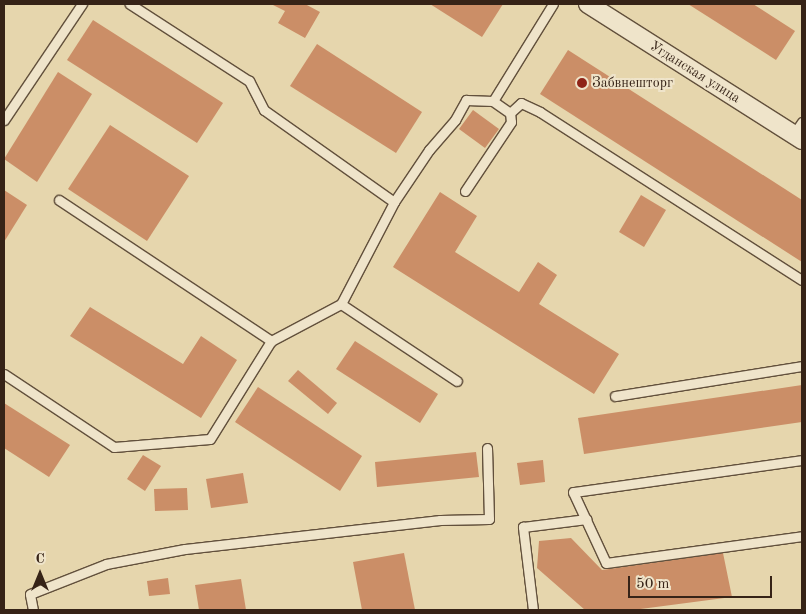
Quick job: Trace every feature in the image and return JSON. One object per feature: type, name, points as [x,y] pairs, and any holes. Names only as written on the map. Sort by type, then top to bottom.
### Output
[{"type":"street","name":"Угданская улица","points":[[588,4],[799,132]]},
{"type":"lane","points":[[4,120],[82,4]]},
{"type":"lane","points":[[130,4],[249,81],[264,110],[394,202]]},
{"type":"lane","points":[[493,101],[553,4]]},
{"type":"lane","points":[[4,374],[114,447],[210,439],[271,341],[341,304],[394,202],[429,150],[455,120],[466,100],[493,101],[510,113],[511,122],[465,191]]},
{"type":"lane","points":[[510,113],[521,104],[540,112],[802,280]]},
{"type":"lane","points":[[59,200],[271,341]]},
{"type":"lane","points":[[341,304],[457,381]]},
{"type":"lane","points":[[615,396],[802,366]]},
{"type":"lane","points":[[34,610],[30,594],[106,564],[185,549],[440,520],[489,519],[488,448]]},
{"type":"lane","points":[[802,460],[574,492],[606,563],[802,536]]},
{"type":"lane","points":[[533,610],[523,527],[586,519]]},
{"type":"building","points":[[271,4],[305,4],[320,12],[305,38],[278,23],[285,11]]},
{"type":"building","points":[[430,4],[503,4],[482,37]]},
{"type":"building","points":[[688,4],[753,4],[795,31],[776,60]]},
{"type":"building","points":[[93,20],[223,103],[197,143],[67,60]]},
{"type":"building","points":[[317,44],[422,112],[396,153],[290,86]]},
{"type":"building","points":[[568,50],[802,200],[802,262],[540,94]]},
{"type":"building","points":[[58,72],[92,94],[37,182],[4,159]]},
{"type":"building","points":[[473,110],[499,129],[485,148],[459,129]]},
{"type":"building","points":[[110,125],[189,176],[147,241],[68,189]]},
{"type":"building","points":[[4,190],[27,205],[4,242]]},
{"type":"building","points":[[440,192],[477,216],[455,252],[519,292],[538,262],[557,275],[539,304],[619,354],[594,394],[393,267]]},
{"type":"building","points":[[641,195],[666,210],[644,247],[619,232]]},
{"type":"building","points":[[90,307],[183,364],[201,336],[237,360],[201,418],[70,336]]},
{"type":"building","points":[[355,341],[438,394],[420,423],[336,369]]},
{"type":"building","points":[[298,370],[337,403],[328,414],[288,381]]},
{"type":"building","points":[[802,385],[802,422],[584,454],[578,418]]},
{"type":"building","points":[[258,387],[362,456],[340,491],[235,422]]},
{"type":"building","points":[[4,403],[70,445],[49,477],[4,448]]},
{"type":"building","points":[[476,452],[479,477],[377,487],[375,462]]},
{"type":"building","points":[[143,455],[161,466],[145,491],[127,479]]},
{"type":"building","points":[[543,460],[545,482],[520,485],[517,463]]},
{"type":"building","points":[[243,473],[248,503],[211,508],[206,479]]},
{"type":"building","points":[[187,488],[188,510],[155,511],[154,489]]},
{"type":"building","points":[[571,538],[602,570],[723,553],[732,597],[633,610],[585,610],[537,568],[539,541]]},
{"type":"building","points":[[404,553],[415,610],[362,610],[353,562]]},
{"type":"building","points":[[168,578],[170,594],[149,596],[147,581]]},
{"type":"building","points":[[241,579],[246,610],[199,610],[195,585]]},
{"type":"place","name":"Забвнешторг","points":[[582,83]]}]
